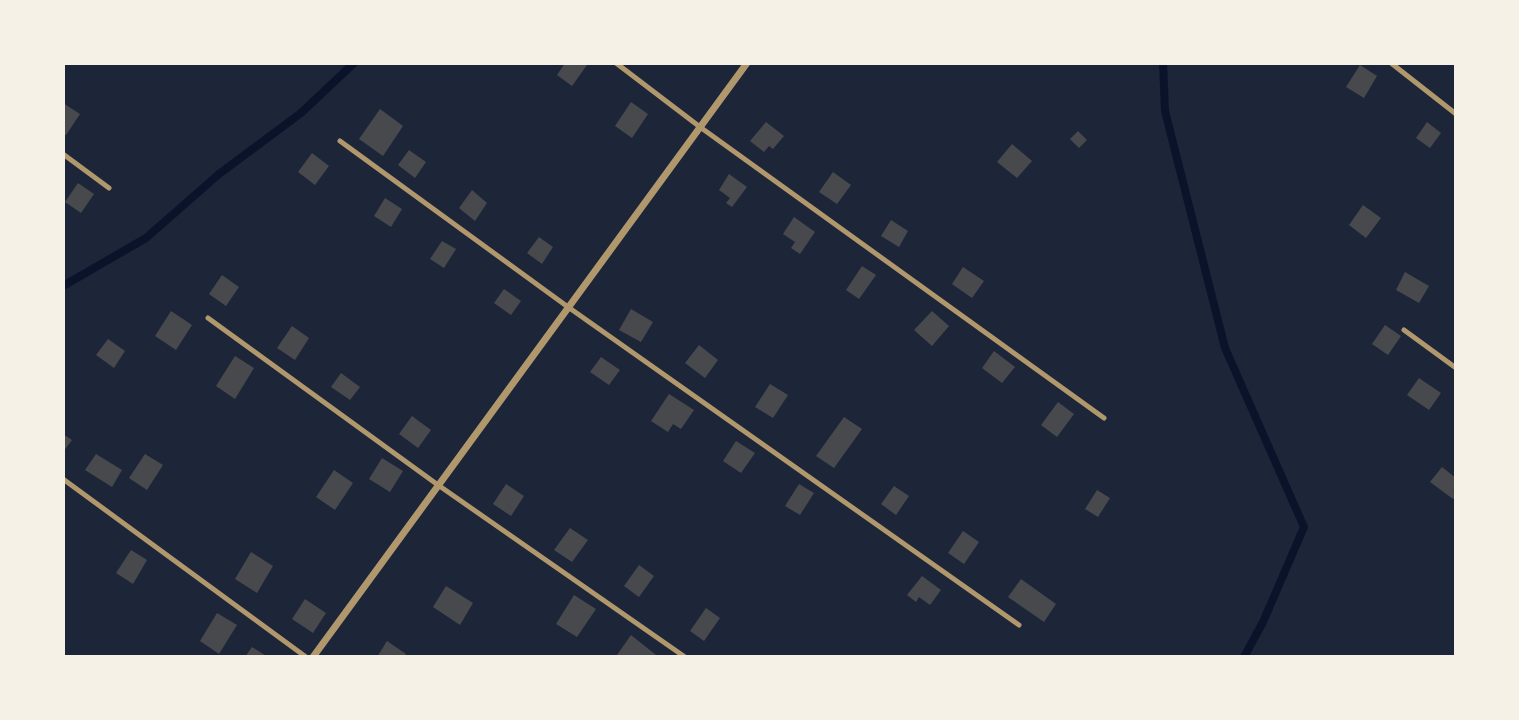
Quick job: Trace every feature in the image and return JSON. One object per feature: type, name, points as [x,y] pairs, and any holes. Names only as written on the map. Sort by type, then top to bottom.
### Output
[{"type":"street","points":[[313,657],[747,63]]},
{"type":"lane","points":[[616,63],[700,127],[1104,418]]},
{"type":"lane","points":[[1391,63],[1456,114]]},
{"type":"lane","points":[[340,141],[568,307],[1019,625]]},
{"type":"lane","points":[[63,154],[109,188]]},
{"type":"lane","points":[[208,318],[438,485],[685,657]]},
{"type":"lane","points":[[1404,330],[1456,368]]},
{"type":"lane","points":[[63,479],[306,657]]},
{"type":"shaded area","points":[[63,63],[1456,63],[1456,657],[63,657]]},
{"type":"building","points":[[565,63],[587,65],[572,86],[557,75]]},
{"type":"building","points":[[1360,65],[1377,76],[1364,98],[1346,87]]},
{"type":"building","points":[[631,102],[648,114],[632,138],[615,126]]},
{"type":"building","points":[[63,103],[80,114],[66,135],[63,134]]},
{"type":"building","points":[[380,109],[403,126],[383,156],[359,139]]},
{"type":"building","points":[[766,122],[784,136],[773,149],[769,146],[764,152],[750,141]]},
{"type":"building","points":[[1427,122],[1441,133],[1430,148],[1416,138]]},
{"type":"building","points":[[1078,131],[1087,140],[1079,148],[1070,139]]},
{"type":"building","points":[[1012,144],[1032,161],[1017,178],[997,162]]},
{"type":"building","points":[[409,150],[426,162],[415,178],[398,165]]},
{"type":"building","points":[[312,153],[329,166],[315,185],[298,172]]},
{"type":"building","points":[[833,172],[851,185],[837,204],[819,192]]},
{"type":"building","points":[[729,174],[747,187],[732,207],[726,203],[730,198],[719,190]]},
{"type":"building","points":[[78,183],[94,194],[81,213],[65,202]]},
{"type":"building","points":[[472,190],[487,203],[475,221],[459,208]]},
{"type":"building","points":[[385,198],[402,209],[391,227],[374,216]]},
{"type":"building","points":[[1363,205],[1381,218],[1366,238],[1349,225]]},
{"type":"building","points":[[794,217],[815,232],[800,254],[791,248],[795,242],[783,234]]},
{"type":"building","points":[[891,220],[908,231],[899,247],[881,236]]},
{"type":"building","points":[[539,237],[553,247],[542,264],[527,253]]},
{"type":"building","points":[[442,241],[456,249],[444,268],[430,259]]},
{"type":"building","points":[[862,266],[876,275],[859,299],[846,290]]},
{"type":"building","points":[[963,267],[984,281],[972,298],[952,284]]},
{"type":"building","points":[[1405,272],[1429,286],[1419,303],[1396,290]]},
{"type":"building","points":[[222,275],[239,287],[226,306],[209,294]]},
{"type":"building","points":[[504,289],[521,301],[511,315],[494,303]]},
{"type":"building","points":[[631,309],[653,322],[641,342],[619,330]]},
{"type":"building","points":[[171,311],[192,325],[176,350],[155,336]]},
{"type":"building","points":[[932,311],[949,326],[932,346],[914,330]]},
{"type":"building","points":[[1385,325],[1401,336],[1388,355],[1372,344]]},
{"type":"building","points":[[292,326],[309,338],[295,360],[277,348]]},
{"type":"building","points":[[108,339],[125,351],[114,368],[96,355]]},
{"type":"building","points":[[699,345],[718,360],[705,378],[685,363]]},
{"type":"building","points":[[994,351],[1015,367],[1002,383],[982,368]]},
{"type":"building","points":[[235,356],[254,368],[235,399],[216,386]]},
{"type":"building","points":[[601,357],[620,370],[609,385],[590,372]]},
{"type":"building","points":[[341,373],[360,387],[350,400],[331,387]]},
{"type":"building","points":[[1419,378],[1441,393],[1429,410],[1407,395]]},
{"type":"building","points":[[770,384],[788,395],[773,418],[755,407]]},
{"type":"building","points":[[669,394],[694,410],[681,429],[673,424],[668,432],[651,421]]},
{"type":"building","points":[[1058,402],[1074,414],[1057,437],[1041,425]]},
{"type":"building","points":[[412,416],[431,430],[418,448],[399,434]]},
{"type":"building","points":[[844,417],[862,429],[834,468],[816,456]]},
{"type":"building","points":[[63,434],[72,440],[63,452]]},
{"type":"building","points":[[736,441],[755,453],[741,473],[723,461]]},
{"type":"building","points":[[96,454],[122,470],[112,487],[85,470]]},
{"type":"building","points":[[145,454],[163,465],[147,490],[129,478]]},
{"type":"building","points":[[382,458],[403,471],[390,492],[369,479]]},
{"type":"building","points":[[1442,467],[1456,478],[1456,496],[1453,499],[1430,482]]},
{"type":"building","points":[[334,470],[353,483],[335,510],[316,497]]},
{"type":"building","points":[[506,484],[524,496],[511,516],[493,504]]},
{"type":"building","points":[[799,484],[814,493],[800,515],[785,506]]},
{"type":"building","points":[[894,486],[909,496],[896,515],[881,504]]},
{"type":"building","points":[[1097,490],[1110,498],[1098,517],[1085,509]]},
{"type":"building","points":[[570,528],[588,540],[572,562],[554,550]]},
{"type":"building","points":[[963,531],[979,542],[964,564],[948,553]]},
{"type":"building","points":[[131,550],[147,560],[133,584],[116,573]]},
{"type":"building","points":[[251,552],[273,566],[257,593],[235,579]]},
{"type":"building","points":[[639,565],[654,576],[639,597],[624,586]]},
{"type":"building","points":[[922,576],[941,590],[930,605],[919,597],[916,602],[907,595]]},
{"type":"building","points":[[1021,579],[1056,604],[1044,622],[1008,597]]},
{"type":"building","points":[[446,586],[473,603],[460,625],[433,607]]},
{"type":"building","points":[[574,595],[596,609],[577,637],[556,624]]},
{"type":"building","points":[[305,599],[326,613],[313,633],[292,619]]},
{"type":"building","points":[[706,608],[720,618],[704,641],[690,631]]},
{"type":"building","points":[[217,613],[237,625],[219,654],[200,641]]},
{"type":"building","points":[[631,635],[656,655],[655,657],[617,655]]},
{"type":"building","points":[[387,641],[406,654],[404,657],[377,657]]},
{"type":"building","points":[[252,647],[268,657],[245,657]]},
{"type":"waterway","points":[[63,286],[146,238],[219,174],[301,113],[354,63]]},
{"type":"waterway","points":[[1163,63],[1165,111],[1225,348],[1304,527],[1263,622],[1244,657]]}]
